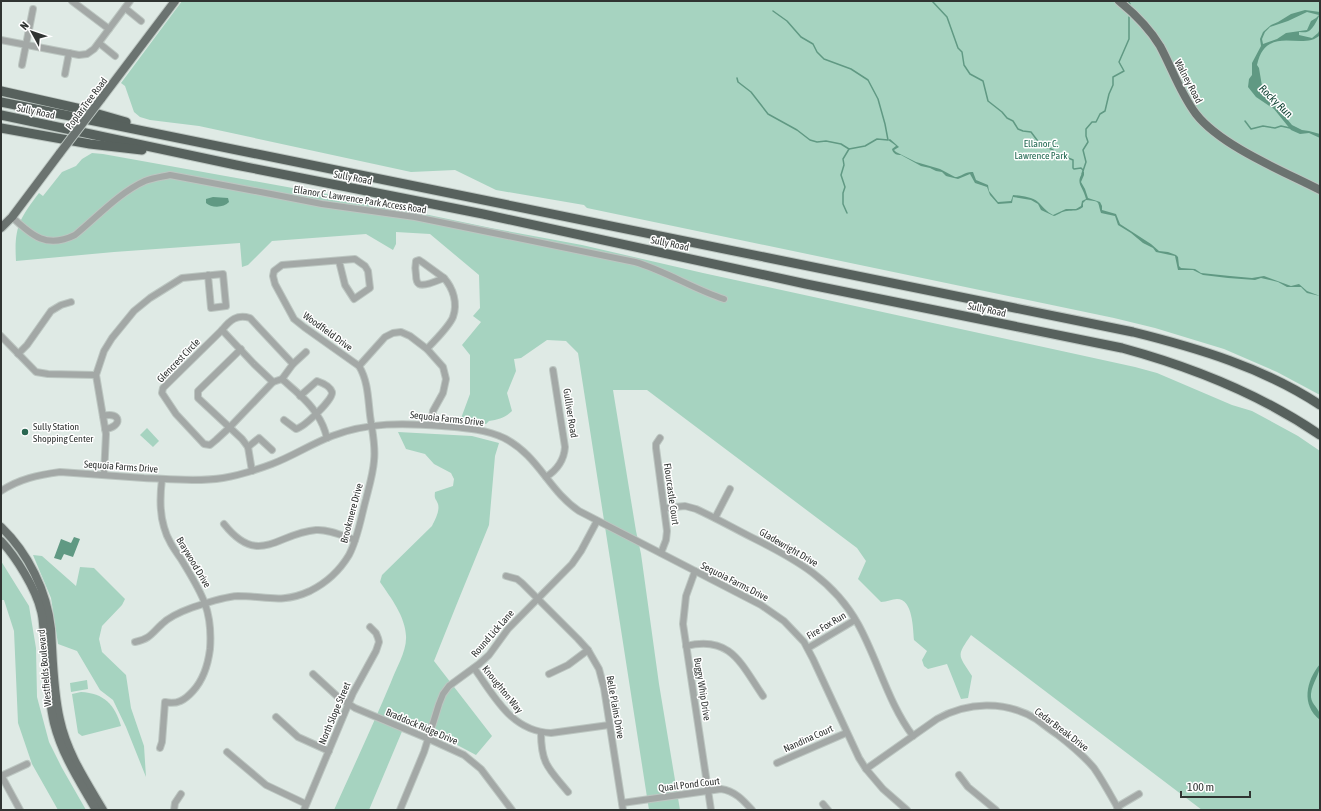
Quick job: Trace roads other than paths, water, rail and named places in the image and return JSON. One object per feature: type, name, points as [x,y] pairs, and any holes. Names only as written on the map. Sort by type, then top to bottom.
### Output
[{"type":"highway","points":[[1,91],[81,109],[140,127],[206,144]]},
{"type":"highway","name":"Sully Road","points":[[1,102],[1134,332],[1200,350],[1235,363],[1291,388],[1320,405]]},
{"type":"highway","name":"Sully Road","points":[[1,115],[236,165],[483,214],[806,284],[1122,348],[1220,381],[1286,413],[1320,435]]},
{"type":"highway","points":[[1,128],[90,144],[236,165]]},
{"type":"main road","name":"Poplar Tree Road","points":[[1,228],[12,217],[175,1]]},
{"type":"main road","name":"Walney Road","points":[[1119,1],[1141,20],[1151,32],[1189,104],[1207,126],[1246,152],[1320,190]]},
{"type":"main road","name":"Westfields Boulevard","points":[[1,527],[22,551],[41,588],[48,609],[51,628],[56,693],[62,730],[69,750],[103,810]]},
{"type":"main road","name":"Westfields Boulevard","points":[[1,541],[14,557],[24,574],[41,611],[48,686],[56,727],[68,761],[96,810]]},
{"type":"street","points":[[1,40],[79,55],[87,54],[99,43],[130,1]]},
{"type":"street","points":[[75,2],[109,29]]},
{"type":"street","points":[[125,8],[141,21]]},
{"type":"street","points":[[22,65],[33,9]]},
{"type":"street","points":[[99,43],[115,56]]},
{"type":"street","points":[[65,74],[69,53]]},
{"type":"street","name":"Ellanor C. Lawrence Park Access Road","points":[[12,217],[38,238],[56,241],[68,239],[86,226],[125,192],[145,181],[170,176],[322,204],[415,217],[635,262],[648,266],[724,299]]},
{"type":"street","name":"Woodfield Drive","points":[[339,261],[345,285],[354,299],[370,288],[368,271],[365,266],[355,259],[282,265],[274,271],[273,276],[275,284],[294,319],[304,328],[359,366]]},
{"type":"street","points":[[427,349],[450,323],[454,316],[454,298],[451,286],[444,278],[422,262],[418,260],[416,261],[416,280],[418,283],[437,282],[444,278]]},
{"type":"street","points":[[104,475],[105,429],[96,376],[104,351],[112,338],[134,311],[150,298],[182,278],[208,275],[223,274],[226,306],[211,308],[208,275]]},
{"type":"street","points":[[18,354],[27,345],[52,311],[61,305],[71,302]]},
{"type":"street","name":"Glencrest Circle","points":[[273,382],[229,428],[210,445],[204,444],[176,414],[162,393],[163,388],[233,318],[243,316],[250,318],[293,364]]},
{"type":"street","points":[[222,330],[273,382],[282,379],[293,364],[306,352]]},
{"type":"street","points":[[372,426],[367,385],[359,366],[385,337],[393,333],[401,332],[410,336],[427,349],[444,367],[446,379],[443,393],[433,411],[431,425]]},
{"type":"street","points":[[1,336],[36,372],[96,376]]},
{"type":"street","points":[[241,349],[198,391],[198,398],[242,439],[248,447],[252,471]]},
{"type":"street","name":"Gulliver Road","points":[[546,477],[554,471],[562,461],[566,447],[553,370]]},
{"type":"street","points":[[282,379],[317,414],[324,426],[327,438]]},
{"type":"street","points":[[284,420],[296,430],[301,428],[317,414],[332,395],[332,391],[328,386],[317,381],[300,396]]},
{"type":"street","points":[[103,416],[110,414],[117,418],[117,422],[113,428],[105,429]]},
{"type":"street","name":"Sequoia Farms Drive","points":[[1,491],[20,480],[42,474],[60,472],[162,479],[204,480],[222,478],[252,471],[272,464],[327,438],[372,426],[403,424],[431,425],[473,429],[496,435],[521,449],[535,462],[556,491],[579,511],[774,613],[793,629],[808,648],[859,758],[883,789],[907,810]]},
{"type":"street","name":"Brookmere Drive","points":[[135,642],[147,639],[162,624],[173,616],[206,603],[229,597],[279,599],[294,597],[308,592],[324,583],[338,570],[349,555],[355,540],[373,468],[374,452],[372,426]]},
{"type":"street","points":[[248,447],[259,438],[272,450]]},
{"type":"street","name":"Flourcastle Court","points":[[660,438],[656,444],[656,448],[667,531],[666,540],[661,553]]},
{"type":"street","name":"Braywood Drive","points":[[160,748],[162,742],[165,702],[172,704],[185,698],[194,690],[201,680],[208,665],[210,646],[209,615],[206,603],[198,586],[171,545],[164,528],[160,510],[162,479]]},
{"type":"street","points":[[715,518],[730,489]]},
{"type":"street","name":"Gladewright Drive","points":[[665,508],[676,506],[689,507],[715,518],[794,559],[824,581],[833,590],[855,620],[902,719],[913,736]]},
{"type":"street","name":"Round Lick Lane","points":[[400,810],[429,739],[443,694],[449,686],[474,668],[488,655],[508,629],[576,558],[597,521]]},
{"type":"street","points":[[224,524],[232,535],[252,545],[270,545],[316,530],[328,531],[355,540]]},
{"type":"street","name":"Buggy Whip Drive","points":[[695,572],[688,588],[684,606],[683,624],[711,810]]},
{"type":"street","name":"Belle Plains Drive","points":[[506,576],[519,581],[538,598],[588,650],[596,663],[602,677],[623,810]]},
{"type":"street","name":"Fire Fox Run","points":[[808,648],[855,620]]},
{"type":"street","name":"North Slope Street","points":[[305,807],[358,682],[378,647],[378,638],[370,627]]},
{"type":"street","points":[[686,646],[696,643],[708,643],[717,645],[727,650],[738,659],[762,696]]},
{"type":"street","points":[[549,674],[568,665],[588,650]]},
{"type":"street","name":"Knoughton Way","points":[[474,668],[510,717],[527,728],[541,733],[555,733],[609,725]]},
{"type":"street","name":"Braddock Ridge Drive","points":[[313,674],[348,704],[464,755],[486,774],[512,810]]},
{"type":"street","name":"Cedar Break Drive","points":[[866,769],[947,713],[970,707],[991,705],[1020,711],[1042,723],[1072,746],[1084,756],[1094,768],[1118,808]]},
{"type":"street","points":[[276,717],[298,737],[329,751]]},
{"type":"street","name":"Nandina Court","points":[[777,763],[846,732]]},
{"type":"street","points":[[541,733],[541,747],[545,762],[552,774],[568,792]]},
{"type":"street","points":[[227,752],[266,785],[305,807]]},
{"type":"street","points":[[20,810],[1,776],[27,764]]},
{"type":"street","points":[[959,775],[968,787],[996,810]]},
{"type":"street","name":"Quail Pond Court","points":[[622,803],[721,789],[732,792],[743,800],[752,810]]},
{"type":"street","points":[[174,810],[175,803],[181,794]]},
{"type":"street","points":[[1118,808],[1139,794]]},
{"type":"street","points":[[823,804],[828,810]]},
{"type":"waterway","points":[[932,1],[947,17],[958,48],[962,52],[964,65],[970,74],[983,81],[988,101],[1007,118],[1013,121],[1018,129],[1031,132],[1040,144],[1053,150],[1054,153],[1073,160],[1074,169],[1081,168],[1083,170]]},
{"type":"waterway","points":[[737,78],[738,82],[751,92],[768,114],[797,130],[810,140],[841,144],[849,149],[865,146],[877,139],[888,140],[878,99],[868,80],[851,69],[824,59],[817,52],[813,44],[801,37],[787,21],[773,11]]},
{"type":"waterway","points":[[1082,174],[1086,162],[1083,150],[1088,142],[1086,129],[1092,122],[1096,122],[1100,114],[1105,111],[1113,85],[1113,77],[1124,71],[1119,62],[1129,39],[1129,17]]},
{"type":"waterway","points":[[1245,121],[1251,129],[1263,126],[1275,128],[1281,126],[1290,128]]},
{"type":"waterway","points":[[847,213],[843,204],[843,193],[845,187],[841,175],[844,165],[843,159],[849,149]]},
{"type":"place","name":"Sully Station Shopping Center","points":[[25,432]]},
{"type":"water label","name":"Rocky Run","points":[[1276,101]]},
{"type":"park label","name":"Ellanor C. Lawrence Park","points":[[1041,148]]}]
